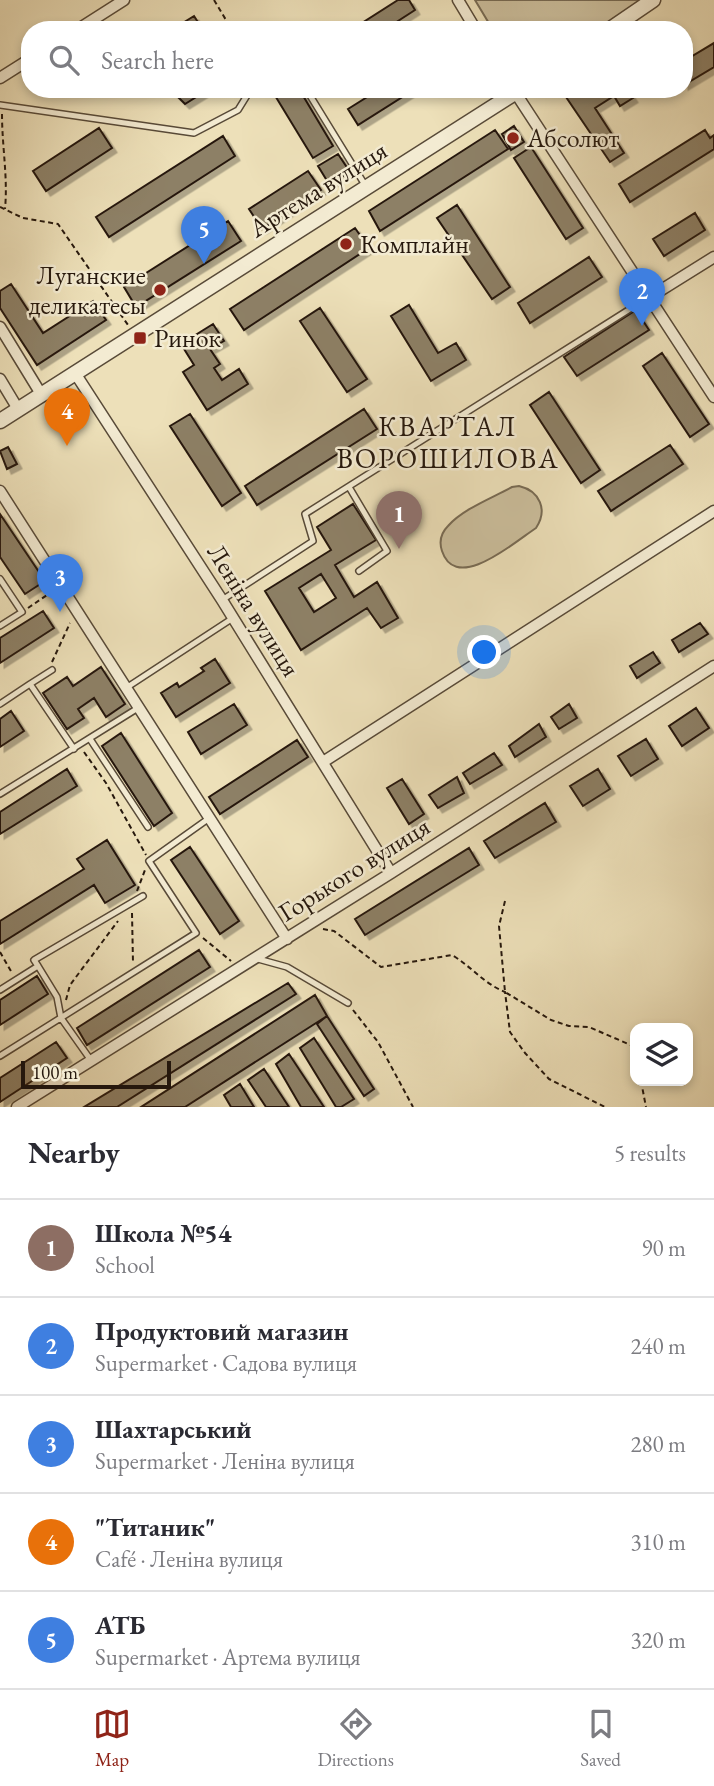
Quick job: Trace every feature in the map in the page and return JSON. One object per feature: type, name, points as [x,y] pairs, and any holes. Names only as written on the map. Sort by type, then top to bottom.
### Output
[{"type":"street","points":[[91,21],[124,0]]},
{"type":"street","points":[[458,0],[471,21]]},
{"type":"street","points":[[622,21],[653,0]]},
{"type":"street","points":[[0,78],[21,65]]},
{"type":"street","name":"Артема вулиця","points":[[0,421],[505,98]]},
{"type":"street","points":[[521,98],[714,397]]},
{"type":"street","points":[[650,297],[714,257]]},
{"type":"street","points":[[0,327],[41,394]]},
{"type":"street","name":"Леніна вулиця","points":[[75,373],[222,600],[391,873]]},
{"type":"street","points":[[0,379],[18,409]]},
{"type":"street","points":[[0,491],[287,939]]},
{"type":"street","points":[[323,762],[714,512]]},
{"type":"street","name":"Горького вулиця","points":[[17,1107],[90,1059],[287,939],[714,666]]},
{"type":"lane","points":[[1,106],[194,133],[238,110],[245,98]]},
{"type":"lane","points":[[312,98],[367,187]]},
{"type":"lane","points":[[222,600],[313,541],[305,514],[650,297]]},
{"type":"lane","points":[[349,487],[387,551],[359,571]]},
{"type":"lane","points":[[0,579],[22,612],[0,626]]},
{"type":"lane","points":[[126,688],[233,618]]},
{"type":"lane","points":[[0,704],[52,670]]},
{"type":"lane","points":[[30,684],[77,747]]},
{"type":"lane","points":[[0,794],[138,708]]},
{"type":"lane","points":[[90,739],[148,827]]},
{"type":"lane","points":[[0,1056],[196,933],[149,861],[208,819]]},
{"type":"lane","points":[[90,1059],[61,1018],[57,998],[34,960],[143,896]]},
{"type":"lane","points":[[255,958],[287,967],[348,1003]]},
{"type":"lane","points":[[0,990],[38,966]]},
{"type":"path","points":[[214,0],[227,21]]},
{"type":"path","points":[[1,106],[2,143],[8,179],[5,210]]},
{"type":"path","points":[[0,207],[23,218],[58,224],[134,335]]},
{"type":"path","points":[[22,612],[61,586]]},
{"type":"path","points":[[44,675],[66,635],[75,609]]},
{"type":"path","points":[[61,1018],[70,985],[132,903],[149,861],[106,783],[77,747]]},
{"type":"path","points":[[505,901],[499,926],[510,1032],[549,1079],[605,1107]]},
{"type":"path","points":[[132,903],[133,972]]},
{"type":"path","points":[[319,928],[334,932],[381,967],[452,955],[468,965],[485,984],[505,992],[551,1020],[569,1026],[589,1027],[630,1044]]},
{"type":"path","points":[[196,933],[239,968]]},
{"type":"path","points":[[0,953],[16,979]]},
{"type":"path","points":[[348,1003],[378,1042],[413,1107]]},
{"type":"path","points":[[642,1086],[646,1107]]},
{"type":"shaded area","points":[[475,0],[642,0],[612,21],[488,21]]},
{"type":"shaded area","points":[[519,486],[532,492],[540,502],[541,515],[536,528],[501,552],[473,566],[460,567],[449,563],[441,544],[442,535],[448,526],[478,504]]},
{"type":"building","points":[[398,0],[409,0],[415,10],[398,21],[365,21]]},
{"type":"building","points":[[714,43],[714,67],[693,80],[693,56]]},
{"type":"building","points":[[179,98],[195,98],[185,104]]},
{"type":"building","points":[[276,98],[304,98],[333,146],[313,158]]},
{"type":"building","points":[[366,98],[401,98],[358,125],[348,109]]},
{"type":"building","points":[[567,98],[611,98],[595,108],[624,153],[610,162]]},
{"type":"building","points":[[615,98],[633,98],[620,106]]},
{"type":"building","name":"Абсолют","points":[[514,126],[524,142],[511,150],[502,134]]},
{"type":"building","points":[[99,128],[112,148],[46,191],[33,171]]},
{"type":"building","points":[[495,130],[508,149],[380,231],[369,211]]},
{"type":"building","points":[[705,130],[710,138],[714,135],[714,149],[630,202],[619,184]]},
{"type":"building","points":[[223,136],[235,156],[109,237],[96,217]]},
{"type":"building","points":[[531,147],[583,228],[566,239],[514,158]]},
{"type":"building","points":[[338,154],[350,172],[329,184],[318,166]]},
{"type":"building","points":[[308,171],[321,190],[262,229],[249,209]]},
{"type":"building","points":[[457,205],[510,287],[492,299],[437,218]]},
{"type":"building","points":[[695,213],[705,230],[664,256],[653,239]]},
{"type":"building","points":[[228,221],[241,241],[136,307],[124,287]]},
{"type":"building","points":[[355,228],[369,248],[244,330],[230,309]]},
{"type":"building","points":[[589,257],[602,277],[530,323],[518,303]]},
{"type":"building","points":[[11,284],[43,333],[93,301],[106,320],[37,365],[0,308],[0,291]]},
{"type":"building","points":[[409,305],[438,353],[456,343],[466,360],[431,381],[391,316]]},
{"type":"building","points":[[320,308],[367,379],[347,392],[300,321]]},
{"type":"building","points":[[636,310],[649,330],[577,376],[564,357]]},
{"type":"building","points":[[213,324],[224,341],[210,349],[220,364],[214,368],[222,380],[239,369],[248,384],[207,410],[183,372],[194,365],[181,344]]},
{"type":"building","points":[[662,353],[709,424],[690,437],[643,366]]},
{"type":"building","points":[[549,392],[600,470],[581,483],[530,405]]},
{"type":"building","points":[[364,409],[377,429],[257,505],[245,486]]},
{"type":"building","points":[[190,414],[241,493],[222,506],[170,426]]},
{"type":"building","points":[[670,445],[683,464],[611,511],[598,491]]},
{"type":"building","points":[[8,447],[17,464],[7,469],[0,451]]},
{"type":"building","points":[[353,504],[376,540],[335,565],[354,597],[377,582],[398,618],[381,628],[367,608],[301,650],[265,591],[331,550],[317,527]],"holes":[[[321,574],[336,598],[314,612],[299,588]]]},
{"type":"building","points":[[0,514],[45,581],[25,594],[0,557]]},
{"type":"building","points":[[43,611],[54,628],[0,663],[0,638]]},
{"type":"building","points":[[700,623],[708,634],[679,652],[672,640]]},
{"type":"building","points":[[653,652],[660,663],[637,678],[630,666]]},
{"type":"building","points":[[215,659],[230,683],[176,717],[161,693],[177,683],[179,687],[204,671],[201,668]]},
{"type":"building","points":[[101,667],[125,704],[106,717],[94,698],[78,709],[84,718],[67,729],[43,693],[67,677],[73,686]]},
{"type":"building","points":[[234,704],[247,725],[201,754],[188,732]]},
{"type":"building","points":[[569,704],[577,718],[559,729],[551,717]]},
{"type":"building","points":[[696,708],[709,728],[682,746],[669,726]]},
{"type":"building","points":[[11,711],[24,731],[0,747],[0,719]]},
{"type":"building","points":[[539,724],[546,737],[515,757],[509,746]]},
{"type":"building","points":[[121,733],[172,813],[154,826],[102,746]]},
{"type":"building","points":[[646,739],[658,759],[631,776],[618,756]]},
{"type":"building","points":[[297,740],[308,757],[220,814],[209,797]]},
{"type":"building","points":[[494,753],[502,765],[470,784],[463,773]]},
{"type":"building","points":[[67,769],[77,786],[0,834],[0,812]]},
{"type":"building","points":[[598,769],[610,789],[583,806],[570,786]]},
{"type":"building","points":[[457,777],[464,793],[438,808],[429,795]]},
{"type":"building","points":[[402,779],[424,814],[409,824],[387,788]]},
{"type":"building","points":[[545,803],[556,822],[495,858],[484,841]]},
{"type":"building","points":[[107,840],[135,885],[105,903],[94,885],[0,944],[0,921],[84,869],[77,859]]},
{"type":"building","points":[[190,847],[239,921],[220,934],[171,860]]},
{"type":"building","points":[[469,848],[479,865],[365,935],[355,919]]},
{"type":"building","points":[[199,950],[210,967],[87,1045],[77,1028]]},
{"type":"building","points":[[37,976],[48,994],[0,1025],[0,1000]]},
{"type":"building","points":[[288,983],[296,994],[117,1107],[84,1107]]},
{"type":"building","points":[[315,995],[327,1016],[185,1107],[141,1107]]},
{"type":"building","points":[[327,1016],[374,1089],[364,1096],[317,1024]]},
{"type":"building","points":[[314,1038],[354,1099],[341,1107],[336,1107],[300,1048]]},
{"type":"building","points":[[56,1042],[67,1058],[0,1102],[0,1078]]},
{"type":"building","points":[[289,1054],[324,1107],[301,1107],[276,1064]]},
{"type":"building","points":[[264,1069],[289,1107],[266,1107],[248,1080]]},
{"type":"building","points":[[240,1084],[254,1107],[231,1107],[224,1095]]},
{"type":"place","name":"Абсолют","points":[[513,138]]},
{"type":"place","name":"Комплайн","points":[[346,244]]},
{"type":"place","name":"АТБ","points":[[204,264]]},
{"type":"place","name":"Луганские деликатесы","points":[[160,290]]},
{"type":"place","name":"Продуктовий магазин","points":[[642,326]]},
{"type":"place","name":"Ринок","points":[[140,338]]},
{"type":"place","name":"\"Титаник\"","points":[[67,446]]},
{"type":"place","name":"Школа №54","points":[[399,549]]},
{"type":"place","name":"Шахтарський","points":[[60,612]]},
{"type":"district","name":"КВАРТАЛ ВОРОШИЛОВА","points":[[448,442]]}]
